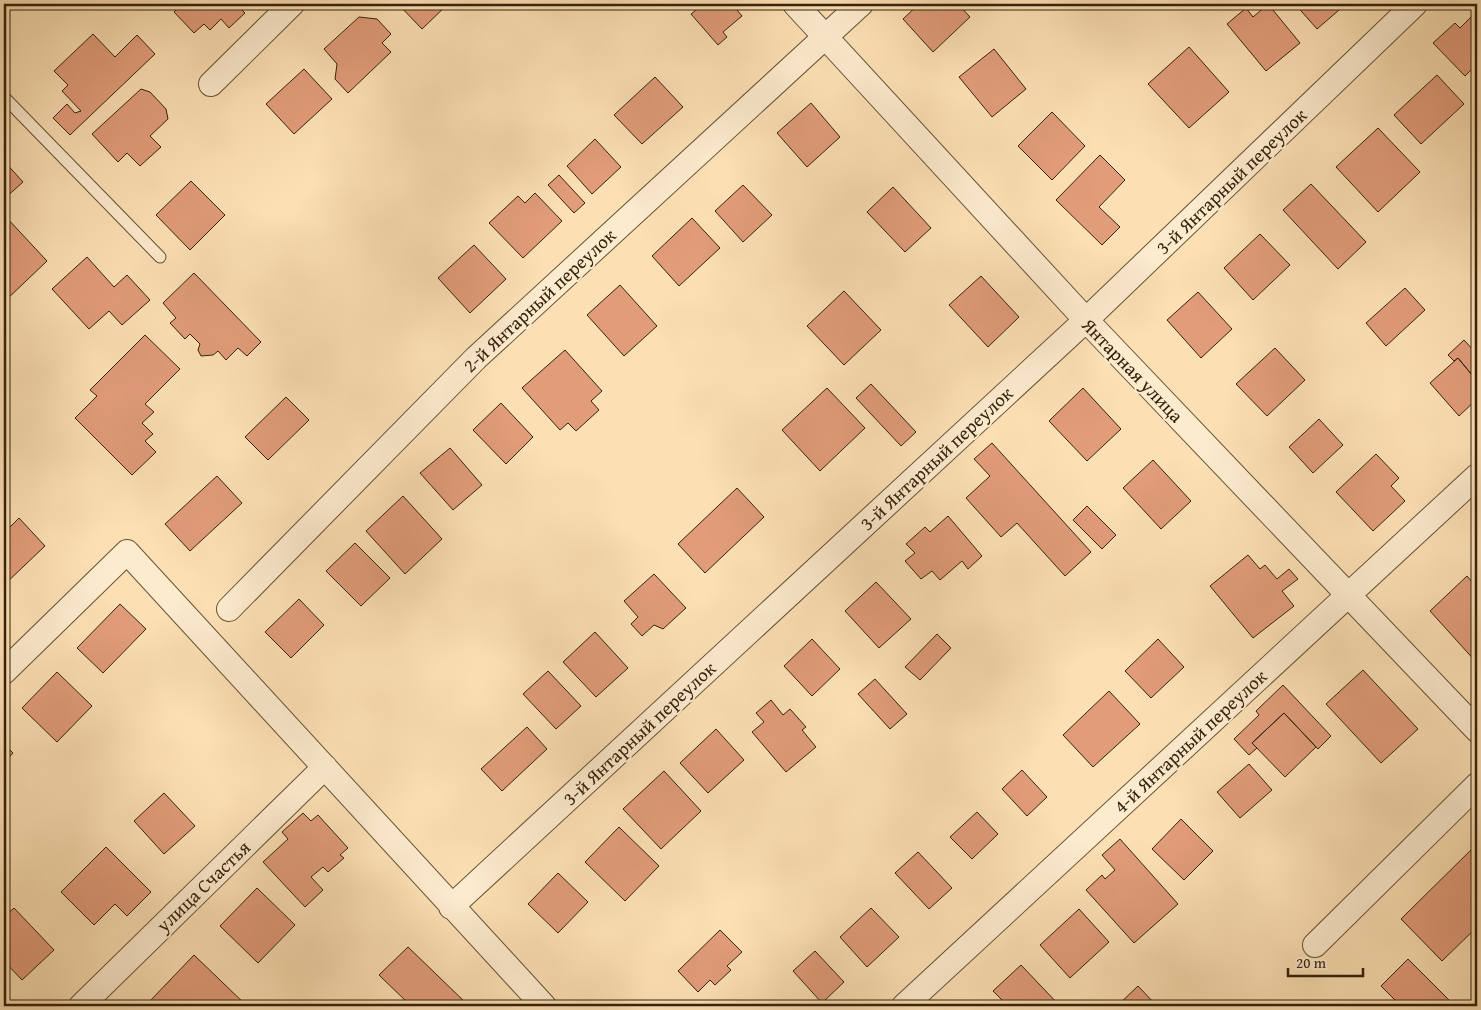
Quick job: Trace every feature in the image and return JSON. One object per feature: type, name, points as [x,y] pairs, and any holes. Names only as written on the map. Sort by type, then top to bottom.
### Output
[{"type":"street","points":[[211,84],[292,4]]},
{"type":"street","name":"Янтарная улица","points":[[795,4],[1086,320],[1477,730]]},
{"type":"street","name":"2-й Янтарный переулок","points":[[229,608],[476,358],[861,4]]},
{"type":"street","name":"3-й Янтарный переулок","points":[[452,907],[1086,320],[1415,4]]},
{"type":"street","name":"4-й Янтарный переулок","points":[[904,1006],[1477,476]]},
{"type":"street","points":[[4,672],[127,552],[452,907],[534,1002]]},
{"type":"street","name":"улица Счастья","points":[[81,1006],[325,767]]},
{"type":"street","points":[[1315,945],[1477,785]]},
{"type":"lane","points":[[4,97],[160,257]]},
{"type":"building","points":[[182,4],[236,4],[245,13],[229,28],[221,19],[210,30],[204,24],[194,33],[174,12]]},
{"type":"building","points":[[398,4],[448,4],[422,29]]},
{"type":"building","points":[[704,4],[732,4],[742,16],[723,32],[727,37],[718,45],[691,14]]},
{"type":"building","points":[[919,4],[958,4],[970,17],[933,52],[903,19]]},
{"type":"building","points":[[1268,4],[1300,43],[1266,71],[1227,24],[1246,8],[1253,17]]},
{"type":"building","points":[[1295,4],[1346,4],[1317,29]]},
{"type":"building","points":[[359,17],[377,19],[391,34],[382,43],[391,52],[348,93],[335,79],[337,64],[324,49]]},
{"type":"building","points":[[1471,17],[1477,24],[1477,75],[1472,69],[1465,76],[1433,43],[1455,23],[1460,28]]},
{"type":"building","points":[[93,34],[115,57],[137,35],[155,54],[70,135],[53,118],[67,104],[75,113],[81,111],[62,91],[68,85],[54,71]]},
{"type":"building","points":[[1189,47],[1229,92],[1189,128],[1148,84]]},
{"type":"building","points":[[994,49],[1026,89],[992,117],[959,77]]},
{"type":"building","points":[[304,69],[332,99],[294,134],[266,104]]},
{"type":"building","points":[[1437,75],[1464,104],[1421,144],[1394,115]]},
{"type":"building","points":[[655,77],[683,107],[642,144],[614,115]]},
{"type":"building","points":[[141,89],[150,92],[166,109],[168,119],[150,136],[161,147],[140,166],[127,153],[118,162],[92,134]]},
{"type":"building","points":[[811,103],[840,137],[807,167],[777,133]]},
{"type":"building","points":[[1052,112],[1085,146],[1052,180],[1018,146]]},
{"type":"building","points":[[1378,128],[1420,172],[1378,212],[1336,167]]},
{"type":"building","points":[[595,139],[621,167],[592,194],[567,166]]},
{"type":"building","points":[[1100,155],[1125,180],[1099,207],[1120,227],[1102,245],[1056,200]]},
{"type":"building","points":[[4,161],[23,182],[4,199]]},
{"type":"building","points":[[559,175],[585,203],[574,213],[548,185]]},
{"type":"building","points":[[191,181],[225,215],[190,250],[156,215]]},
{"type":"building","points":[[1311,184],[1366,242],[1338,269],[1283,210]]},
{"type":"building","points":[[743,185],[772,215],[743,242],[715,211]]},
{"type":"building","points":[[893,187],[931,228],[905,252],[867,212]]},
{"type":"building","points":[[535,193],[562,221],[523,258],[489,223],[518,196],[525,203]]},
{"type":"building","points":[[6,217],[47,261],[4,302],[4,220]]},
{"type":"building","points":[[692,218],[720,248],[679,286],[652,256]]},
{"type":"building","points":[[1260,234],[1290,265],[1253,300],[1224,268]]},
{"type":"building","points":[[474,245],[506,279],[470,313],[438,278]]},
{"type":"building","points":[[87,257],[114,287],[127,275],[150,300],[122,325],[109,311],[89,329],[52,289]]},
{"type":"building","points":[[194,273],[261,342],[247,356],[238,348],[226,360],[218,351],[213,355],[201,356],[198,350],[200,344],[190,334],[185,339],[170,323],[176,318],[163,303]]},
{"type":"building","points":[[981,276],[1019,317],[988,347],[949,305]]},
{"type":"building","points":[[620,285],[657,326],[624,356],[587,315]]},
{"type":"building","points":[[1405,288],[1425,310],[1386,346],[1366,323]]},
{"type":"building","points":[[844,291],[881,330],[844,365],[807,326]]},
{"type":"building","points":[[1198,292],[1232,329],[1201,358],[1167,320]]},
{"type":"building","points":[[145,335],[180,369],[145,404],[154,412],[142,423],[153,434],[145,441],[156,452],[132,475],[75,418],[97,396],[90,390]]},
{"type":"building","points":[[1464,340],[1477,354],[1477,381],[1458,358],[1454,361],[1448,355]]},
{"type":"building","points":[[1275,348],[1305,380],[1267,416],[1236,384]]},
{"type":"building","points":[[565,350],[602,391],[591,401],[599,410],[576,431],[568,423],[560,430],[522,388]]},
{"type":"building","points":[[1458,358],[1477,381],[1477,399],[1459,416],[1430,383]]},
{"type":"building","points":[[871,384],[916,432],[901,446],[856,398]]},
{"type":"building","points":[[827,388],[865,428],[820,471],[782,430]]},
{"type":"building","points":[[1083,388],[1121,429],[1087,461],[1049,421]]},
{"type":"building","points":[[286,397],[309,420],[268,460],[245,437]]},
{"type":"building","points":[[501,403],[533,437],[506,464],[473,430]]},
{"type":"building","points":[[1319,419],[1343,445],[1313,473],[1289,447]]},
{"type":"building","points":[[992,443],[1091,552],[1065,576],[1017,523],[1001,537],[966,498],[990,476],[974,459]]},
{"type":"building","points":[[450,448],[482,485],[453,510],[420,473]]},
{"type":"building","points":[[1376,454],[1399,478],[1391,486],[1405,501],[1373,531],[1336,492]]},
{"type":"building","points":[[1153,460],[1191,501],[1161,529],[1123,488]]},
{"type":"building","points":[[217,476],[242,503],[190,551],[165,524]]},
{"type":"building","points":[[737,488],[764,517],[705,573],[678,544]]},
{"type":"building","points":[[403,496],[442,539],[405,574],[366,531]]},
{"type":"building","points":[[1087,506],[1116,535],[1102,549],[1073,520]]},
{"type":"building","points":[[948,516],[982,556],[968,569],[962,561],[940,580],[932,571],[921,579],[905,561],[915,553],[906,544],[925,527],[930,532]]},
{"type":"building","points":[[19,518],[45,546],[4,585],[4,533]]},
{"type":"building","points":[[355,543],[390,578],[361,606],[326,571]]},
{"type":"building","points":[[1248,555],[1260,569],[1265,565],[1277,579],[1289,569],[1298,579],[1282,591],[1294,606],[1253,638],[1210,586]]},
{"type":"building","points":[[654,574],[686,608],[663,629],[654,625],[642,636],[631,624],[638,617],[624,601]]},
{"type":"building","points":[[1467,576],[1477,588],[1477,663],[1430,611]]},
{"type":"building","points":[[876,582],[911,619],[879,648],[845,611]]},
{"type":"building","points":[[299,599],[324,625],[291,658],[265,632]]},
{"type":"building","points":[[120,604],[146,629],[103,673],[77,648]]},
{"type":"building","points":[[595,632],[628,668],[596,697],[563,662]]},
{"type":"building","points":[[937,634],[951,648],[920,680],[905,667]]},
{"type":"building","points":[[812,639],[840,669],[812,696],[784,666]]},
{"type":"building","points":[[1158,639],[1184,667],[1151,698],[1125,671]]},
{"type":"building","points":[[1363,670],[1418,729],[1381,763],[1326,704]]},
{"type":"building","points":[[548,671],[581,706],[556,729],[523,694]]},
{"type":"building","points":[[57,672],[92,706],[57,742],[22,708]]},
{"type":"building","points":[[875,679],[907,714],[890,729],[858,694]]},
{"type":"building","points":[[1283,685],[1331,736],[1318,749],[1284,713],[1252,743],[1257,748],[1249,755],[1234,739],[1259,715],[1256,711]]},
{"type":"building","points":[[1109,691],[1140,724],[1093,767],[1063,735]]},
{"type":"building","points":[[771,700],[783,715],[790,709],[806,727],[802,730],[816,747],[786,772],[752,732],[764,722],[756,713]]},
{"type":"building","points":[[1284,713],[1316,747],[1285,777],[1252,743]]},
{"type":"building","points":[[527,727],[547,749],[502,791],[481,769]]},
{"type":"building","points":[[716,729],[744,760],[708,793],[680,763]]},
{"type":"building","points":[[4,744],[13,753],[4,763]]},
{"type":"building","points":[[1249,764],[1272,790],[1240,818],[1217,792]]},
{"type":"building","points":[[1022,770],[1047,797],[1027,816],[1002,789]]},
{"type":"building","points":[[664,771],[701,811],[661,849],[623,809]]},
{"type":"building","points":[[164,793],[195,826],[164,854],[134,821]]},
{"type":"building","points":[[977,812],[998,834],[972,859],[950,837]]},
{"type":"building","points":[[303,813],[311,821],[318,815],[348,848],[340,855],[344,858],[328,872],[323,867],[311,877],[323,890],[305,907],[263,862],[288,839],[282,832]]},
{"type":"building","points":[[1181,819],[1213,851],[1184,880],[1152,849]]},
{"type":"building","points":[[619,827],[659,866],[625,901],[585,862]]},
{"type":"building","points":[[1120,839],[1178,904],[1134,943],[1086,890],[1102,875],[1105,879],[1115,870],[1102,855]]},
{"type":"building","points":[[1477,844],[1477,927],[1442,961],[1401,919]]},
{"type":"building","points":[[106,847],[151,892],[127,916],[115,904],[94,925],[61,892]]},
{"type":"building","points":[[918,852],[952,888],[929,909],[895,873]]},
{"type":"building","points":[[558,873],[588,902],[558,933],[528,904]]},
{"type":"building","points":[[257,888],[295,925],[258,963],[220,926]]},
{"type":"building","points":[[14,908],[54,950],[22,980],[4,961],[4,917]]},
{"type":"building","points":[[871,908],[899,937],[867,967],[840,937]]},
{"type":"building","points":[[1079,909],[1109,942],[1070,978],[1040,945]]},
{"type":"building","points":[[720,930],[742,952],[727,966],[731,970],[715,985],[710,980],[698,992],[678,971]]},
{"type":"building","points":[[408,947],[466,1003],[462,1006],[411,1006],[379,975]]},
{"type":"building","points":[[815,951],[844,982],[822,1003],[793,971]]},
{"type":"building","points":[[194,955],[247,1006],[154,1006],[149,1002]]},
{"type":"building","points":[[1408,959],[1455,1006],[1401,1006],[1381,986]]},
{"type":"building","points":[[1021,965],[1060,1006],[1008,1006],[993,991]]},
{"type":"building","points":[[1138,986],[1157,1006],[1117,1006]]}]
